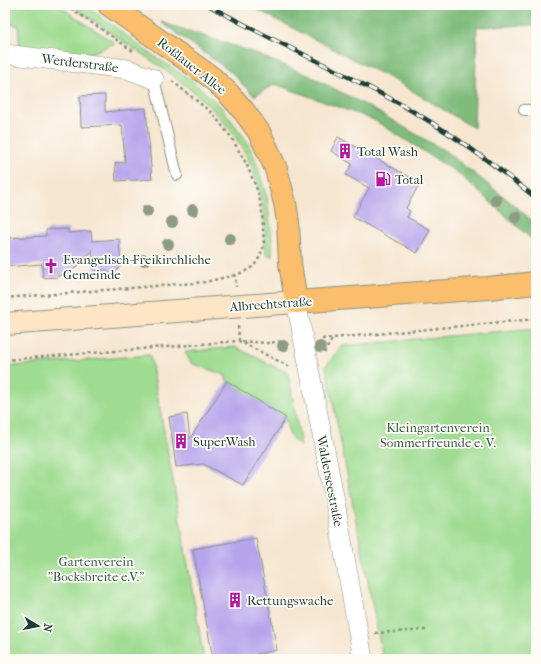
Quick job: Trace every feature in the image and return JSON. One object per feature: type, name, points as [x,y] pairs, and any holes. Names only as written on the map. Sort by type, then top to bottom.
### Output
[{"type":"main road","name":"Roßlauer Allee","points":[[109,5],[211,78],[228,93],[259,132],[276,169],[285,203],[288,222],[290,263],[296,302]]},
{"type":"main road","name":"Albrechtstraße","points":[[5,324],[481,289],[536,283]]},
{"type":"street","name":"Werderstraße","points":[[5,54],[127,69],[160,78]]},
{"type":"street","name":"Walderseestraße","points":[[296,302],[364,659]]},
{"type":"lane","points":[[160,78],[177,175]]},
{"type":"lane","points":[[524,110],[536,110]]},
{"type":"path","points":[[66,5],[138,54]]},
{"type":"path","points":[[5,298],[205,282],[235,275],[254,266],[264,246],[262,210],[258,192],[246,163],[230,137],[212,114],[160,78]]},
{"type":"path","points":[[235,275],[239,341]]},
{"type":"path","points":[[5,360],[239,341],[267,343],[335,338],[536,319]]},
{"type":"path","points":[[239,341],[310,377]]},
{"type":"path","points":[[359,636],[378,633],[426,630]]},
{"type":"green space","points":[[5,5],[58,5],[115,43],[91,53],[20,49],[18,25],[7,24],[5,30]]},
{"type":"green space","points":[[71,5],[83,5],[100,16],[152,55],[192,81],[221,107],[246,140],[255,159],[267,198],[272,241],[272,256],[266,255],[263,207],[252,168],[241,146],[228,127],[212,109],[176,78]]},
{"type":"green space","points":[[248,5],[536,5],[536,25],[477,27],[474,128],[401,84]]},
{"type":"green space","points":[[161,22],[241,48],[308,75],[371,108],[445,151],[536,224],[536,243],[458,173],[374,120],[275,84],[254,96],[231,72]]},
{"type":"green space","name":"Kleingartenverein Sommerfreunde e. V.","points":[[536,328],[536,659],[383,659],[326,366],[341,346]]},
{"type":"green space","points":[[235,347],[288,373],[301,446],[294,440],[288,431],[285,418],[227,381],[225,375],[191,363],[185,352]]},
{"type":"green space","name":"Gartenverein \"Bocksbreite e.V.\"","points":[[150,355],[204,659],[5,659],[5,367]]},
{"type":"building","points":[[105,95],[105,112],[146,108],[152,179],[116,181],[115,163],[125,162],[122,125],[81,127],[80,96]]},
{"type":"building","points":[[338,137],[420,183],[406,208],[410,211],[407,217],[430,230],[417,253],[353,217],[369,188],[346,175],[352,164],[331,151]]},
{"type":"building","points":[[68,229],[68,233],[91,231],[92,241],[119,239],[121,265],[113,276],[107,270],[94,271],[92,249],[92,251],[69,274],[57,276],[58,277],[43,278],[42,264],[5,267],[5,238],[46,236],[46,230]]},
{"type":"building","points":[[227,381],[286,418],[243,485],[203,464],[176,467],[169,417],[187,414],[190,439]]},
{"type":"building","name":"Rettungswache","points":[[256,538],[277,650],[231,659],[213,659],[193,549]]},
{"type":"railway","points":[[208,5],[252,29],[397,102],[441,128],[473,150],[536,198]]},
{"type":"place","name":"Total Wash","points":[[345,151]]},
{"type":"place","name":"Total","points":[[383,179]]},
{"type":"place","name":"Evangelisch-Freikirchliche Gemeinde","points":[[51,266]]},
{"type":"place","name":"SuperWash","points":[[181,441]]},
{"type":"place","name":"Rettungswache","points":[[235,600]]}]
